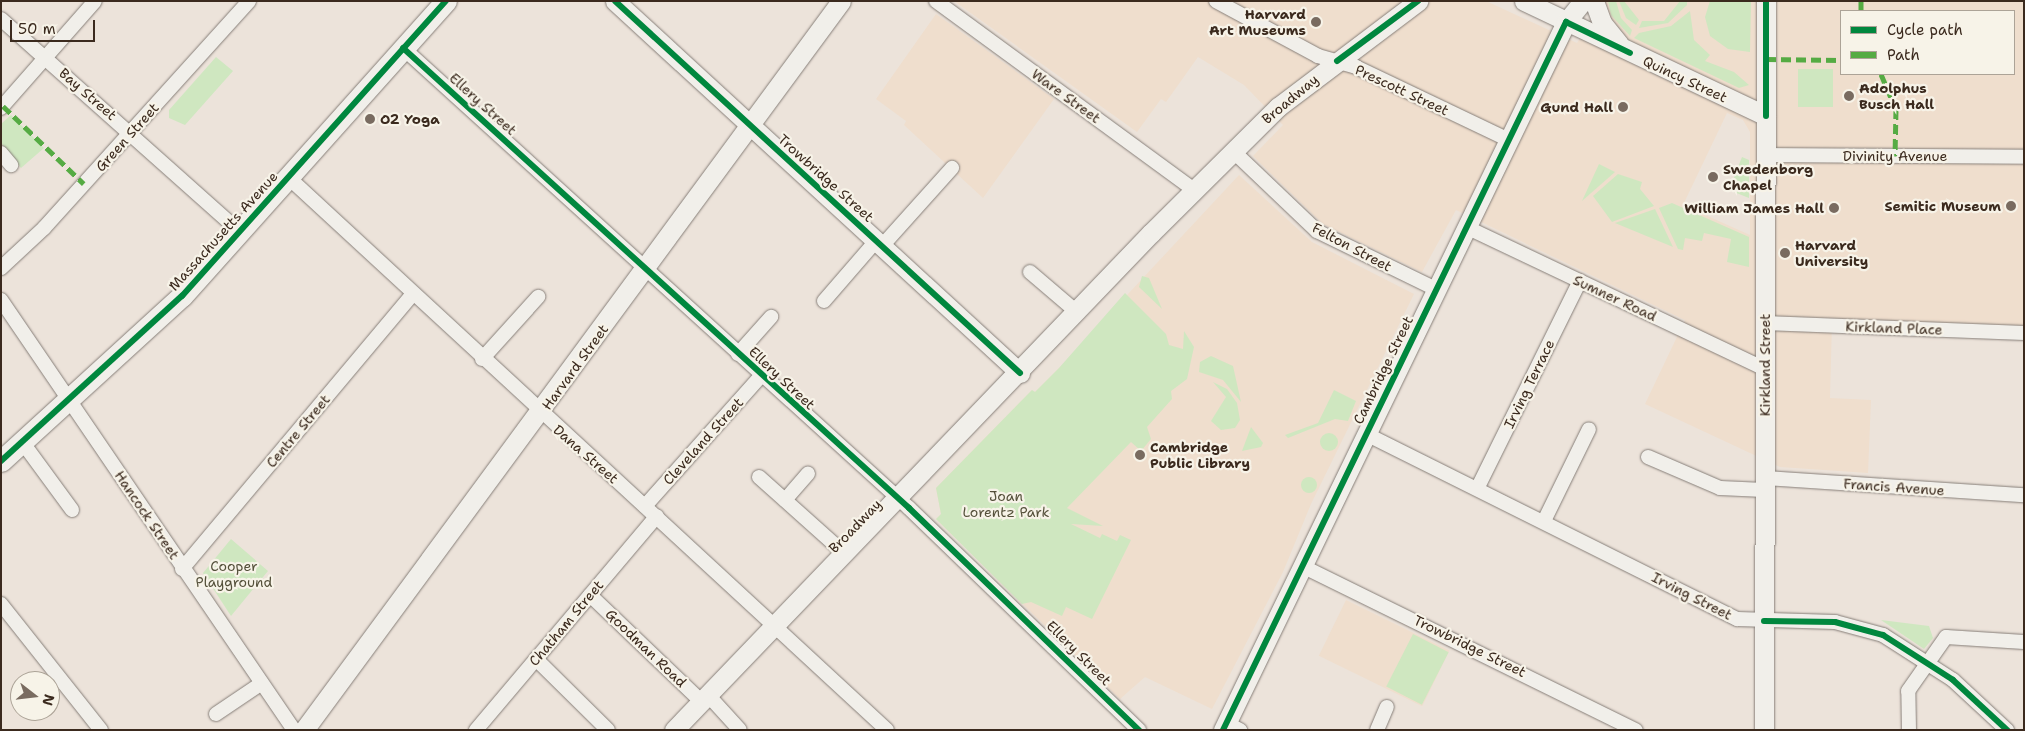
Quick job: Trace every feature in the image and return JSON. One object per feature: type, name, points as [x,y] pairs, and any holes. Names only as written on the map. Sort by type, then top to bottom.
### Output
[{"type":"main road","name":"Massachusetts Avenue","points":[[1,461],[71,400],[166,312],[446,1]]},
{"type":"main road","name":"Trowbridge Street","points":[[615,1],[1020,373]]},
{"type":"main road","name":"Harvard Street","points":[[304,730],[541,414],[749,125],[841,1]]},
{"type":"main road","name":"Broadway","points":[[674,730],[1116,274],[1149,249],[1176,212],[1196,190],[1283,102],[1418,1]]},
{"type":"main road","name":"Quincy Street","points":[[1524,1],[1766,116]]},
{"type":"main road","name":"Cambridge Street","points":[[1566,22],[1567,1]]},
{"type":"main road","name":"Cambridge Street","points":[[1229,727],[1302,566],[1508,140],[1566,22],[1584,1]]},
{"type":"main road","points":[[1594,1],[1605,28],[1630,53]]},
{"type":"main road","name":"Kirkland Street","points":[[1764,730],[1766,1]]},
{"type":"street","points":[[1,108],[47,58],[95,1]]},
{"type":"street","name":"Green Street","points":[[1,268],[44,228],[249,1]]},
{"type":"street","name":"Ware Street","points":[[936,1],[1196,190]]},
{"type":"street","name":"Prescott Street","points":[[1216,1],[1318,56],[1337,61],[1508,140]]},
{"type":"street","name":"Bay Street","points":[[1,19],[132,132],[240,232]]},
{"type":"street","name":"Ellery Street","points":[[404,48],[898,499],[1139,730]]},
{"type":"street","name":"Felton Street","points":[[1234,152],[1317,231],[1436,289]]},
{"type":"street","points":[[1,153],[11,165]]},
{"type":"street","name":"Divinity Avenue","points":[[1766,155],[2024,157]]},
{"type":"street","points":[[824,301],[952,168]]},
{"type":"street","name":"Dana Street","points":[[288,176],[541,414],[657,516],[887,730]]},
{"type":"street","name":"Sumner Road","points":[[1466,226],[1765,369]]},
{"type":"street","points":[[1030,272],[1078,313]]},
{"type":"street","name":"Irving Terrace","points":[[1478,487],[1580,281]]},
{"type":"street","name":"Centre Street","points":[[182,569],[413,294]]},
{"type":"street","points":[[482,359],[538,297]]},
{"type":"street","name":"Hancock Street","points":[[1,300],[71,400],[182,569],[294,730]]},
{"type":"street","points":[[738,354],[771,317]]},
{"type":"street","name":"Kirkland Place","points":[[1765,323],[2024,333]]},
{"type":"street","name":"Cleveland Street","points":[[645,506],[762,376]]},
{"type":"street","points":[[1544,521],[1589,430]]},
{"type":"street","name":"Irving Street","points":[[1366,434],[1478,487],[1737,619],[1860,626],[1882,635],[1954,681],[2007,730]]},
{"type":"street","points":[[23,443],[72,510]]},
{"type":"street","name":"Francis Avenue","points":[[1648,457],[1720,488],[1764,484],[2024,495]]},
{"type":"street","points":[[785,500],[808,474]]},
{"type":"street","points":[[759,477],[845,554]]},
{"type":"street","name":"Chatham Street","points":[[476,730],[657,516]]},
{"type":"street","name":"Trowbridge Street","points":[[1302,566],[1636,730]]},
{"type":"street","name":"Goodman Road","points":[[590,595],[740,730]]},
{"type":"street","points":[[1,604],[101,730]]},
{"type":"street","points":[[1909,730],[1908,691],[1946,637],[2024,642]]},
{"type":"street","points":[[536,659],[608,730]]},
{"type":"street","points":[[216,714],[262,683]]},
{"type":"street","points":[[1378,730],[1387,707]]},
{"type":"shaded area","name":"Harvard University","points":[[954,1],[1486,1],[1577,43],[1602,1],[2024,1],[2024,328],[1832,321],[1830,398],[1871,400],[1868,473],[1780,467],[1645,404],[1685,320],[1456,210],[1422,272],[1323,224],[1253,156],[1283,125],[1244,85],[1198,57],[1166,102],[1161,99],[1137,132]],"holes":[[[1727,113],[1743,120],[1750,132],[1750,235],[1683,205]]]},
{"type":"shaded area","points":[[936,14],[1054,99],[983,198],[904,125],[906,121],[876,99]]},
{"type":"shaded area","points":[[1239,175],[1312,242],[1414,294],[1311,504],[1283,572],[1212,709],[1145,677],[1120,699],[936,519],[941,514],[936,488],[1032,390],[1035,392],[1059,368]]},
{"type":"shaded area","points":[[1346,600],[1449,650],[1422,706],[1319,656]]},
{"type":"green space","points":[[1608,1],[1616,1],[1621,18],[1632,30],[1630,36],[1611,15]]},
{"type":"green space","points":[[1619,1],[1624,1],[1639,20],[1636,25],[1626,18]]},
{"type":"green space","points":[[1680,1],[1687,1],[1687,5],[1668,23],[1639,28],[1642,21],[1664,21]]},
{"type":"green space","points":[[1710,1],[1751,1],[1750,52],[1728,49],[1710,36],[1705,17]]},
{"type":"green space","points":[[1690,11],[1694,40],[1710,55],[1705,61],[1734,72],[1749,85],[1739,88],[1634,38],[1639,33],[1671,26]]},
{"type":"green space","points":[[216,57],[233,71],[185,125],[169,118],[169,110]]},
{"type":"green space","points":[[1798,69],[1833,69],[1833,107],[1798,107]]},
{"type":"green space","points":[[11,115],[44,148],[21,168],[1,143],[1,124]]},
{"type":"green space","points":[[1742,157],[1749,160],[1749,198],[1729,190]]},
{"type":"green space","points":[[1599,164],[1615,172],[1582,201]]},
{"type":"green space","points":[[1618,174],[1642,182],[1640,189],[1654,206],[1612,222],[1593,196]]},
{"type":"green space","points":[[1672,203],[1749,237],[1749,267],[1727,262],[1731,239],[1704,233],[1702,241],[1685,238],[1683,250],[1678,249],[1659,208]]},
{"type":"green space","points":[[1655,209],[1673,247],[1615,223]]},
{"type":"green space","points":[[1142,276],[1149,278],[1162,309],[1139,287]]},
{"type":"green space","name":"Joan Lorentz Park","points":[[1125,293],[1166,334],[1169,345],[1183,349],[1184,331],[1194,347],[1187,379],[1171,391],[1172,399],[1147,427],[1151,439],[1141,451],[1131,442],[1067,508],[1103,526],[1071,524],[1100,538],[1102,534],[1117,541],[1120,535],[1131,540],[1092,619],[1066,607],[1062,616],[1031,602],[1022,604],[936,519],[941,514],[936,488],[1032,390],[1035,392],[1059,368]]},
{"type":"green space","points":[[1211,356],[1233,366],[1241,402],[1223,380],[1199,372],[1200,362]]},
{"type":"green space","points":[[1213,382],[1227,389],[1237,403],[1240,420],[1235,428],[1221,430],[1211,421],[1226,397]]},
{"type":"green space","points":[[1334,390],[1356,401],[1348,421],[1335,419],[1288,438],[1285,435],[1318,423]]},
{"type":"green space","points":[[1251,427],[1263,443],[1261,447],[1242,451]]},
{"type":"green space","points":[[1329,433],[1335,436],[1338,442],[1335,448],[1329,451],[1323,448],[1320,442],[1323,436]]},
{"type":"green space","points":[[1306,477],[1312,477],[1317,482],[1315,491],[1306,493],[1301,488],[1301,482]]},
{"type":"green space","name":"Cooper Playground","points":[[231,539],[268,571],[231,616],[203,573]]},
{"type":"green space","points":[[1881,620],[1929,626],[1933,638],[1924,649]]},
{"type":"green space","points":[[1413,634],[1449,652],[1422,705],[1386,687]]},
{"type":"marked path","points":[[1861,1],[1861,10]]},
{"type":"marked path","points":[[1766,59],[1840,60]]},
{"type":"marked path","points":[[1881,75],[1896,109],[1895,156]]},
{"type":"marked path","points":[[3,106],[84,184]]},
{"type":"cycle path","points":[[1,461],[182,296],[446,1]]},
{"type":"cycle path","points":[[615,1],[1020,373]]},
{"type":"cycle path","points":[[1337,61],[1418,1]]},
{"type":"cycle path","points":[[1766,1],[1766,116]]},
{"type":"cycle path","points":[[1223,730],[1566,22],[1630,53]]},
{"type":"cycle path","points":[[403,48],[909,508],[1139,730]]},
{"type":"cycle path","points":[[1764,621],[1835,622],[1883,635],[1953,680],[2007,730]]},
{"type":"place","name":"Harvard Art Museums","points":[[1316,22]]},
{"type":"place","name":"Adolphus Busch Hall","points":[[1849,96]]},
{"type":"place","name":"Gund Hall","points":[[1623,107]]},
{"type":"place","name":"O2 Yoga","points":[[370,119]]},
{"type":"place","name":"Swedenborg Chapel","points":[[1713,177]]},
{"type":"place","name":"Semitic Museum","points":[[2011,206]]},
{"type":"place","name":"William James Hall","points":[[1834,208]]},
{"type":"place","name":"Harvard University","points":[[1785,253]]},
{"type":"place","name":"Cambridge Public Library","points":[[1140,455]]}]
